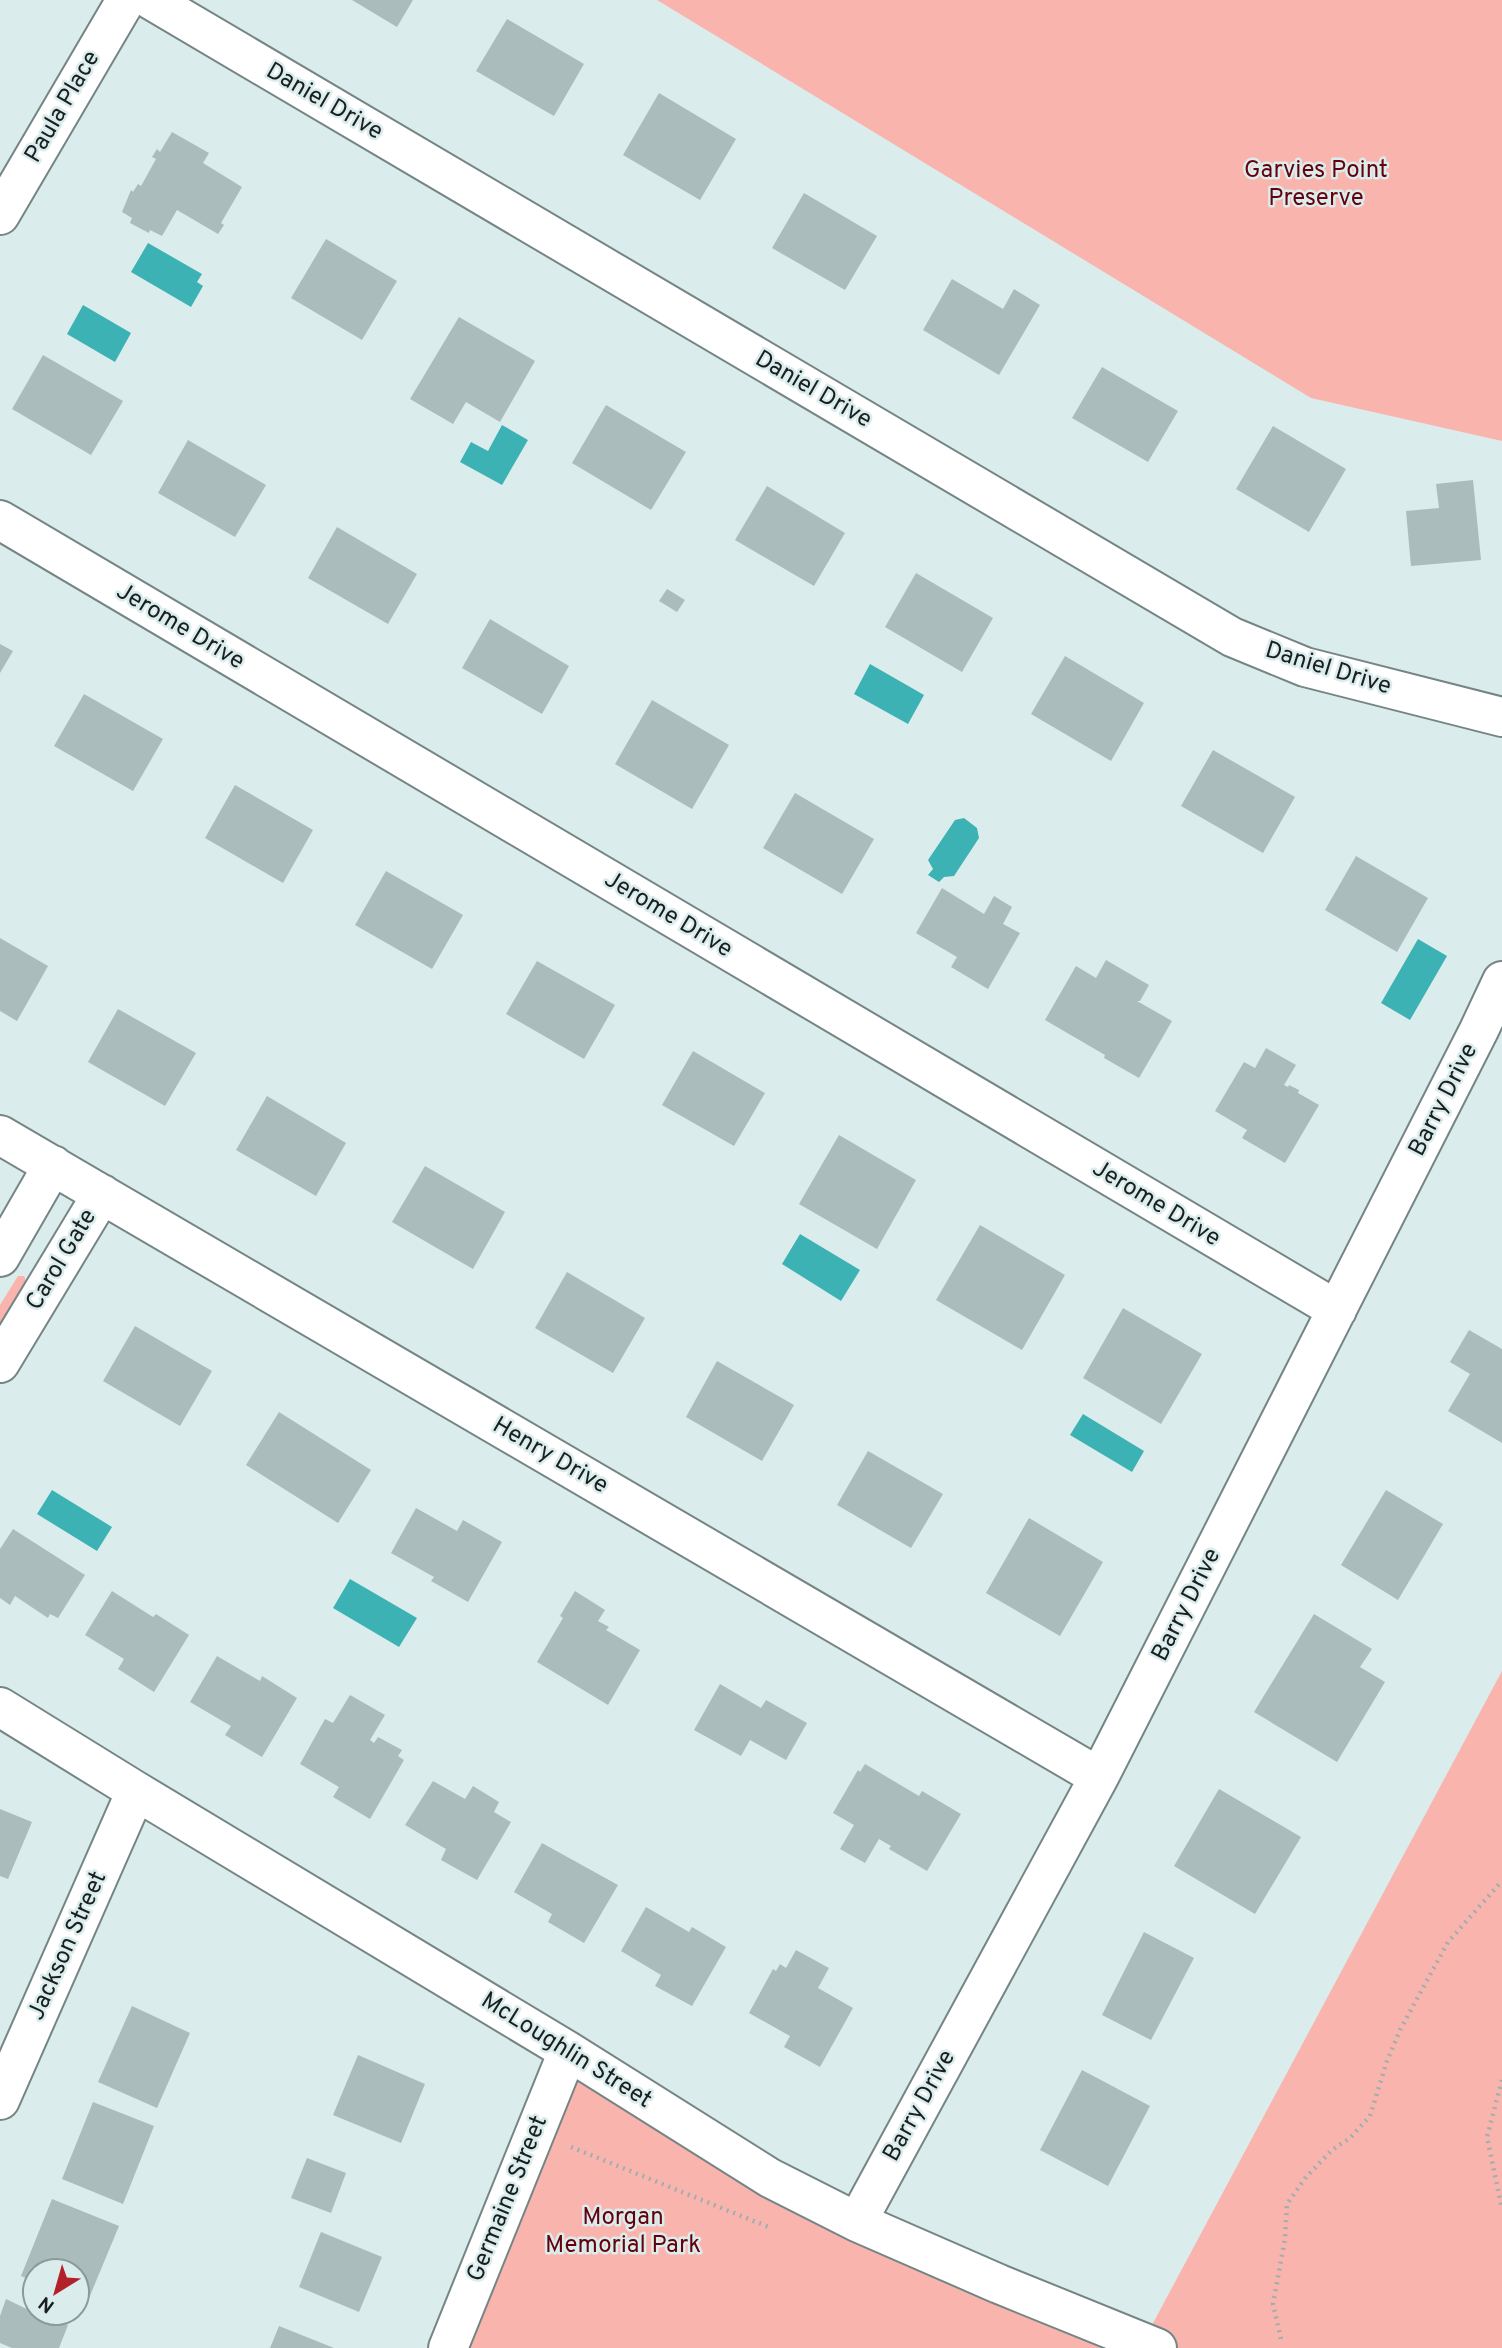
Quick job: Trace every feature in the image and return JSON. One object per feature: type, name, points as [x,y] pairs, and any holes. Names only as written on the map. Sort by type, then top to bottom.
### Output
[{"type":"street","name":"Paula Place","points":[[0,215],[125,0]]},
{"type":"street","name":"Daniel Drive","points":[[151,0],[1232,637],[1305,667],[1502,717]]},
{"type":"street","name":"Jerome Drive","points":[[0,520],[1337,1310]]},
{"type":"street","name":"Barry Drive","points":[[857,2222],[1099,1777],[1337,1310],[1491,1036],[1502,981]]},
{"type":"street","name":"Henry Drive","points":[[0,1135],[1099,1777]]},
{"type":"street","points":[[0,1257],[54,1165]]},
{"type":"street","name":"Carol Gate","points":[[0,1363],[102,1194]]},
{"type":"street","name":"McLoughlin Street","points":[[0,1707],[568,2051],[770,2178],[857,2222],[999,2284],[1157,2348]]},
{"type":"street","name":"Jackson Street","points":[[0,2100],[136,1791]]},
{"type":"street","name":"Germaine Street","points":[[448,2348],[568,2051]]},
{"type":"path","points":[[1281,2339],[1273,2304],[1285,2239],[1287,2204],[1306,2177],[1332,2150],[1350,2138],[1370,2116],[1400,2030],[1448,1942],[1502,1881]]},
{"type":"path","points":[[1502,2080],[1486,2137],[1502,2208]]},
{"type":"green space","name":"Garvies Point Preserve","points":[[657,0],[1502,0],[1502,441],[1311,398]]},
{"type":"green space","points":[[18,1276],[24,1276],[26,1281],[0,1325],[0,1305]]},
{"type":"green space","name":"Morgan Memorial Park","points":[[1502,1671],[1502,2348],[450,2348],[571,2059],[769,2185],[1144,2340]]},
{"type":"water","points":[[148,243],[202,274],[197,282],[203,286],[191,307],[131,272]]},
{"type":"water","points":[[83,305],[131,333],[115,362],[67,334]]},
{"type":"water","points":[[502,425],[528,440],[502,485],[460,462],[471,442],[488,451]]},
{"type":"water","points":[[870,664],[924,695],[908,724],[854,694]]},
{"type":"water","points":[[964,818],[977,828],[979,838],[954,876],[944,877],[939,882],[928,875],[933,869],[928,860],[955,820]]},
{"type":"water","points":[[1418,939],[1447,956],[1410,1020],[1381,1003]]},
{"type":"water","points":[[800,1234],[860,1270],[841,1301],[782,1264]]},
{"type":"water","points":[[1083,1414],[1144,1451],[1132,1472],[1070,1435]]},
{"type":"water","points":[[52,1490],[112,1527],[97,1551],[37,1514]]},
{"type":"water","points":[[350,1579],[417,1618],[399,1647],[333,1608]]},
{"type":"building","points":[[352,0],[413,0],[397,27]]},
{"type":"building","points":[[507,19],[584,64],[554,116],[476,71]]},
{"type":"building","points":[[659,93],[736,139],[700,200],[623,155]]},
{"type":"building","points":[[172,132],[209,153],[203,163],[242,187],[221,223],[224,225],[218,234],[177,210],[162,236],[150,230],[149,233],[130,223],[132,218],[122,212],[131,190],[133,192],[138,184],[141,186],[156,159],[152,157],[157,149],[160,152]]},
{"type":"building","points":[[804,193],[877,236],[845,290],[772,248]]},
{"type":"building","points":[[326,239],[397,281],[362,340],[291,298]]},
{"type":"building","points":[[952,279],[1003,309],[1014,289],[1040,305],[999,375],[923,330]]},
{"type":"building","points":[[459,317],[535,361],[500,422],[466,402],[453,424],[410,399]]},
{"type":"building","points":[[43,355],[123,401],[91,455],[12,409]]},
{"type":"building","points":[[1102,367],[1178,411],[1148,462],[1072,418]]},
{"type":"building","points":[[606,405],[686,452],[651,510],[572,463]]},
{"type":"building","points":[[1273,426],[1346,469],[1309,532],[1236,489]]},
{"type":"building","points":[[188,440],[266,485],[235,537],[158,493]]},
{"type":"building","points":[[1473,480],[1481,560],[1411,566],[1406,511],[1439,508],[1436,484]]},
{"type":"building","points":[[767,486],[845,533],[814,586],[735,540]]},
{"type":"building","points":[[337,527],[417,574],[388,624],[308,578]]},
{"type":"building","points":[[916,573],[993,618],[962,672],[885,627]]},
{"type":"building","points":[[667,589],[685,600],[677,612],[659,601]]},
{"type":"building","points":[[490,619],[569,666],[542,714],[462,668]]},
{"type":"building","points":[[0,644],[13,651],[0,673]]},
{"type":"building","points":[[1065,656],[1144,703],[1111,761],[1031,714]]},
{"type":"building","points":[[84,694],[163,739],[133,791],[54,746]]},
{"type":"building","points":[[652,700],[729,745],[692,809],[615,764]]},
{"type":"building","points":[[1213,750],[1295,797],[1263,853],[1181,806]]},
{"type":"building","points":[[235,785],[313,830],[283,883],[205,838]]},
{"type":"building","points":[[795,793],[874,839],[842,894],[763,848]]},
{"type":"building","points":[[1356,856],[1428,898],[1397,952],[1325,910]]},
{"type":"building","points":[[386,871],[463,915],[432,969],[355,925]]},
{"type":"building","points":[[942,888],[984,914],[994,896],[1012,907],[1003,924],[1020,933],[988,989],[951,967],[957,957],[916,933]]},
{"type":"building","points":[[0,938],[48,966],[17,1021],[0,1011]]},
{"type":"building","points":[[1106,960],[1149,985],[1140,1001],[1137,1001],[1172,1021],[1139,1078],[1045,1020],[1076,966],[1096,978]]},
{"type":"building","points":[[537,961],[615,1005],[584,1059],[506,1014]]},
{"type":"building","points":[[118,1009],[196,1053],[165,1106],[88,1062]]},
{"type":"building","points":[[1266,1048],[1296,1065],[1284,1085],[1299,1090],[1298,1093],[1319,1105],[1285,1163],[1242,1138],[1247,1130],[1215,1111],[1244,1062],[1255,1068]]},
{"type":"building","points":[[693,1051],[765,1093],[734,1146],[662,1105]]},
{"type":"building","points":[[267,1096],[346,1143],[316,1196],[236,1150]]},
{"type":"building","points":[[839,1135],[916,1180],[877,1249],[799,1204]]},
{"type":"building","points":[[425,1166],[505,1212],[473,1269],[392,1222]]},
{"type":"building","points":[[980,1225],[1065,1275],[1022,1350],[936,1300]]},
{"type":"building","points":[[567,1272],[645,1318],[613,1373],[535,1328]]},
{"type":"building","points":[[1123,1308],[1202,1354],[1161,1424],[1083,1378]]},
{"type":"building","points":[[135,1326],[212,1371],[180,1426],[103,1381]]},
{"type":"building","points":[[1469,1330],[1502,1349],[1502,1443],[1448,1411],[1470,1374],[1450,1362]]},
{"type":"building","points":[[717,1361],[794,1405],[762,1461],[686,1417]]},
{"type":"building","points":[[279,1412],[371,1470],[338,1523],[246,1465]]},
{"type":"building","points":[[868,1451],[943,1494],[911,1548],[837,1505]]},
{"type":"building","points":[[1386,1490],[1443,1524],[1398,1600],[1341,1565]]},
{"type":"building","points":[[416,1508],[457,1531],[463,1520],[502,1542],[468,1602],[431,1581],[434,1577],[391,1553]]},
{"type":"building","points":[[1029,1518],[1103,1562],[1060,1636],[986,1593]]},
{"type":"building","points":[[13,1529],[85,1575],[58,1618],[50,1614],[48,1618],[15,1596],[10,1605],[0,1598],[0,1549]]},
{"type":"building","points":[[112,1591],[153,1617],[156,1614],[189,1635],[154,1692],[118,1669],[124,1659],[85,1635]]},
{"type":"building","points":[[575,1591],[605,1610],[598,1621],[609,1627],[606,1630],[640,1650],[608,1705],[537,1662],[563,1618],[560,1616]]},
{"type":"building","points":[[1314,1614],[1372,1649],[1360,1667],[1385,1682],[1337,1762],[1254,1712]]},
{"type":"building","points":[[217,1656],[260,1681],[262,1676],[297,1698],[262,1757],[225,1735],[231,1726],[190,1702]]},
{"type":"building","points":[[720,1684],[761,1708],[766,1700],[807,1723],[786,1760],[750,1740],[741,1756],[694,1730]]},
{"type":"building","points":[[350,1695],[385,1715],[370,1740],[374,1743],[378,1737],[402,1750],[398,1756],[404,1760],[370,1819],[333,1797],[339,1787],[300,1764],[325,1719],[333,1723]]},
{"type":"building","points":[[865,1764],[919,1796],[922,1791],[961,1814],[927,1871],[889,1849],[891,1846],[879,1839],[865,1863],[840,1849],[854,1825],[833,1813],[858,1770],[860,1772]]},
{"type":"building","points":[[433,1781],[465,1799],[473,1786],[499,1802],[494,1812],[511,1822],[477,1880],[441,1860],[446,1849],[405,1825]]},
{"type":"building","points":[[1219,1789],[1301,1837],[1255,1914],[1174,1866]]},
{"type":"building","points":[[0,1809],[32,1822],[8,1879],[0,1876]]},
{"type":"building","points":[[542,1843],[618,1885],[584,1943],[548,1922],[552,1914],[514,1892]]},
{"type":"building","points":[[646,1907],[689,1932],[692,1927],[726,1947],[692,2006],[655,1986],[661,1975],[621,1951]]},
{"type":"building","points":[[1144,1932],[1194,1958],[1151,2040],[1102,2015]]},
{"type":"building","points":[[796,1950],[829,1968],[818,1988],[853,2008],[820,2067],[784,2047],[790,2036],[749,2013],[773,1969],[776,1971],[780,1964],[786,1968]]},
{"type":"building","points":[[132,2006],[190,2033],[157,2108],[98,2082]]},
{"type":"building","points":[[358,2055],[425,2084],[401,2143],[333,2115]]},
{"type":"building","points":[[1082,2070],[1150,2106],[1108,2186],[1040,2150]]},
{"type":"building","points":[[93,2102],[154,2126],[123,2204],[62,2179]]},
{"type":"building","points":[[307,2158],[346,2173],[331,2213],[291,2198]]},
{"type":"building","points":[[52,2199],[119,2226],[91,2293],[91,2257],[29,2257]]},
{"type":"building","points":[[321,2232],[382,2257],[359,2312],[299,2287]]},
{"type":"building","points":[[6,2299],[21,2306],[21,2327],[67,2327],[59,2348],[12,2348],[0,2343],[0,2316]]},
{"type":"building","points":[[279,2326],[334,2348],[270,2348]]}]
